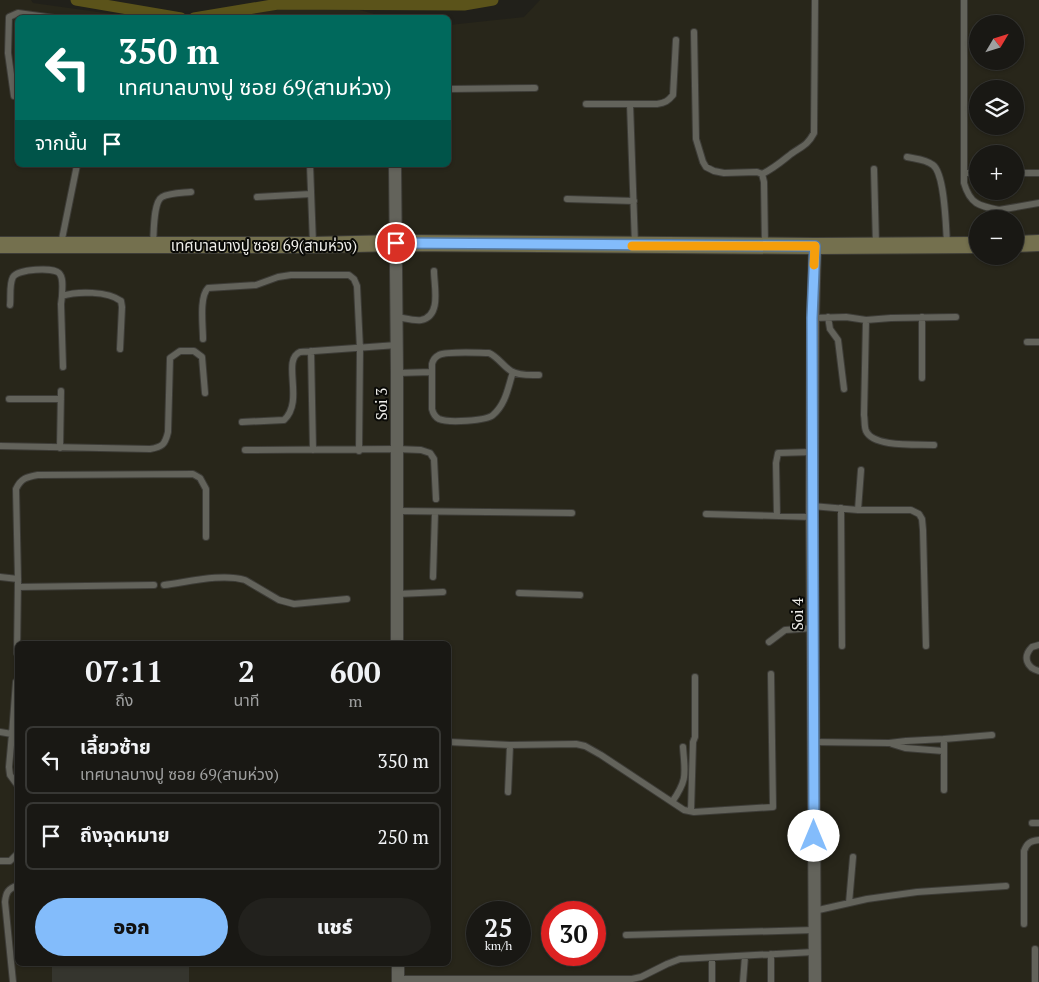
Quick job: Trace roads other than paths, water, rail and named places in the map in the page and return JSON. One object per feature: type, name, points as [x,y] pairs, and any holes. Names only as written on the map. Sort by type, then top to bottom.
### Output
[{"type":"street","name":"Soi 3","points":[[395,167],[397,641]]},
{"type":"street","name":"เทศบาลบางปู ซอย 69(สามห่วง)","points":[[0,244],[313,245],[396,243],[635,246],[969,245]]},
{"type":"street","points":[[1024,244],[1039,243]]},
{"type":"street","name":"Soi 4","points":[[814,982],[812,318],[815,246]]},
{"type":"street","points":[[398,966],[398,981]]},
{"type":"lane","points":[[694,32],[696,139],[703,162],[706,167],[714,171],[724,173],[756,172],[762,174],[772,170],[793,153],[804,147],[814,133],[815,0]]},
{"type":"lane","points":[[964,0],[964,183],[967,193],[981,207],[999,210],[1039,203]]},
{"type":"lane","points":[[14,96],[8,53],[9,17],[18,13],[32,15]]},
{"type":"lane","points":[[586,104],[664,103],[673,95],[676,40]]},
{"type":"lane","points":[[0,53],[8,53]]},
{"type":"lane","points":[[451,88],[535,88]]},
{"type":"lane","points":[[630,104],[635,246]]},
{"type":"lane","points":[[907,157],[924,160],[934,166],[941,177],[947,246]]},
{"type":"lane","points":[[61,245],[77,167]]},
{"type":"lane","points":[[310,167],[313,245]]},
{"type":"lane","points":[[874,169],[876,246]]},
{"type":"lane","points":[[964,173],[969,173]]},
{"type":"lane","points":[[1024,173],[1039,174]]},
{"type":"lane","points":[[762,174],[764,182],[765,246]]},
{"type":"lane","points":[[153,245],[158,200],[163,196],[190,192]]},
{"type":"lane","points":[[257,197],[311,194]]},
{"type":"lane","points":[[567,199],[634,201]]},
{"type":"lane","points":[[10,305],[14,276],[17,273],[53,270],[59,273],[62,279],[63,367]]},
{"type":"lane","points":[[397,317],[421,320],[433,312],[435,306],[434,271]]},
{"type":"lane","points":[[203,339],[203,301],[205,291],[208,288],[256,285],[278,277],[291,275],[349,275],[354,279],[357,286],[360,349],[359,450]]},
{"type":"lane","points":[[62,296],[78,293],[108,295],[121,301],[120,349]]},
{"type":"lane","points":[[922,317],[922,378]]},
{"type":"lane","points":[[812,318],[866,320],[956,317]]},
{"type":"lane","points":[[828,318],[830,329],[838,340],[844,389]]},
{"type":"lane","points":[[866,320],[865,429],[870,436],[880,442],[934,445]]},
{"type":"lane","points":[[1026,342],[1039,342]]},
{"type":"lane","points":[[242,422],[284,420],[289,415],[294,404],[293,357],[300,352],[397,345]]},
{"type":"lane","points":[[0,446],[150,449],[161,447],[166,442],[168,432],[170,358],[180,351],[194,350],[202,357],[204,393]]},
{"type":"lane","points":[[311,351],[313,450]]},
{"type":"lane","points":[[513,372],[505,398],[495,414],[489,418],[447,420],[439,419],[435,416],[432,410],[432,372],[434,359],[439,355],[446,353],[489,353],[494,355],[513,372],[540,375]]},
{"type":"lane","points":[[397,373],[432,372]]},
{"type":"lane","points":[[60,448],[61,391]]},
{"type":"lane","points":[[8,400],[61,399]]},
{"type":"lane","points":[[245,450],[421,450],[430,453],[434,459],[436,499]]},
{"type":"lane","points":[[778,516],[776,463],[778,454],[812,452]]},
{"type":"lane","points":[[858,510],[861,470]]},
{"type":"lane","points":[[17,641],[16,489],[19,482],[25,477],[38,475],[193,474],[200,478],[206,489],[206,537]]},
{"type":"lane","points":[[841,508],[842,646]]},
{"type":"lane","points":[[706,514],[778,516],[841,508],[858,510],[911,510],[919,514],[922,519],[926,646]]},
{"type":"lane","points":[[397,511],[572,513]]},
{"type":"lane","points":[[434,577],[435,512]]},
{"type":"lane","points":[[0,578],[18,579]]},
{"type":"lane","points":[[164,585],[218,578],[238,578],[245,580],[279,600],[294,604],[346,599]]},
{"type":"lane","points":[[18,587],[154,585]]},
{"type":"lane","points":[[397,594],[443,592]]},
{"type":"lane","points":[[520,593],[580,595]]},
{"type":"lane","points":[[769,642],[785,630],[813,628]]},
{"type":"lane","points":[[1039,645],[1032,647],[1027,655],[1027,664],[1039,671]]},
{"type":"lane","points":[[451,742],[510,745],[576,744],[585,746],[672,802],[691,811],[773,807],[771,674]]},
{"type":"lane","points":[[691,811],[693,742],[695,737],[695,677]]},
{"type":"lane","points":[[15,695],[9,767],[10,775],[15,782]]},
{"type":"lane","points":[[0,732],[12,734]]},
{"type":"lane","points":[[813,742],[889,743],[992,735]]},
{"type":"lane","points":[[944,739],[944,790]]},
{"type":"lane","points":[[889,743],[905,748],[943,751]]},
{"type":"lane","points":[[508,792],[510,745]]},
{"type":"lane","points":[[672,802],[684,782],[684,746]]},
{"type":"lane","points":[[1024,924],[1024,851],[1027,844],[1039,840]]},
{"type":"lane","points":[[0,862],[10,861],[15,856]]},
{"type":"lane","points":[[849,903],[853,857]]},
{"type":"lane","points":[[13,982],[5,902],[6,892],[15,886]]},
{"type":"lane","points":[[814,911],[849,903],[917,892],[1006,886]]},
{"type":"lane","points":[[626,935],[814,930]]},
{"type":"lane","points":[[1034,949],[1034,982]]},
{"type":"lane","points":[[398,981],[632,979],[641,977],[680,959],[814,952]]},
{"type":"lane","points":[[771,982],[772,954]]},
{"type":"lane","points":[[743,982],[745,956]]},
{"type":"lane","points":[[712,958],[712,982]]},
{"type":"waterway","points":[[76,0],[164,15]]},
{"type":"waterway","points":[[212,15],[278,4],[464,5],[493,0]]}]
